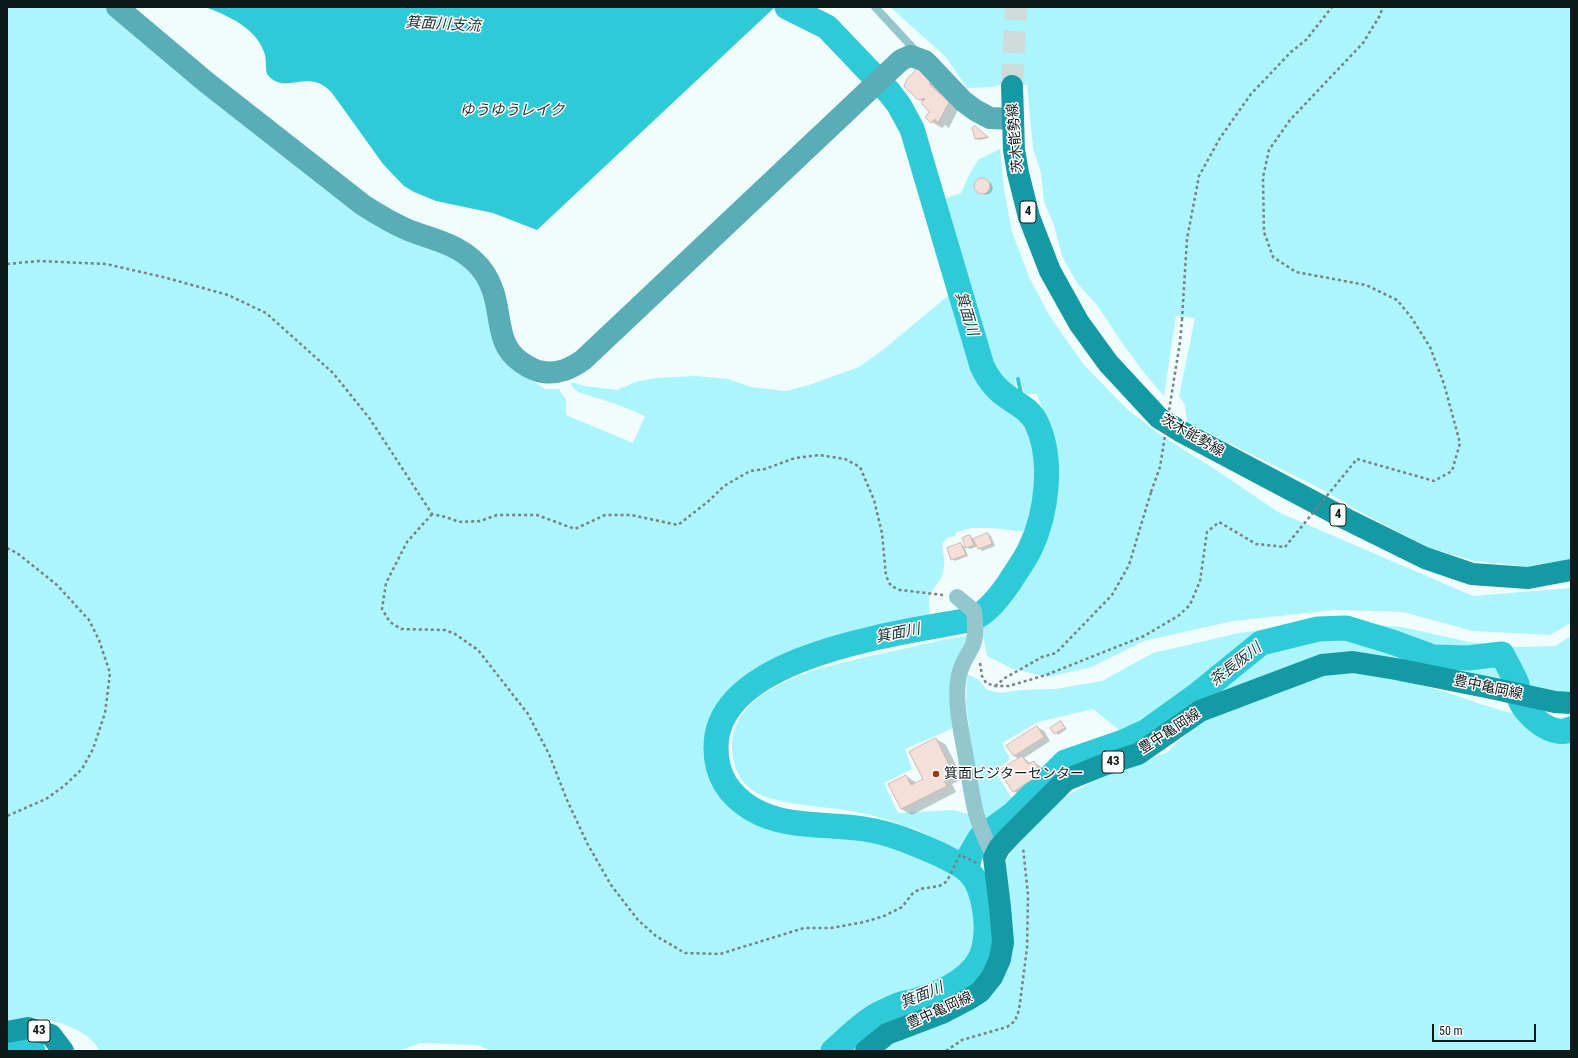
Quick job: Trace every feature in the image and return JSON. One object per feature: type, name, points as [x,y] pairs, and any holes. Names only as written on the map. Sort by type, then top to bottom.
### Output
[{"type":"main road","name":"茨木能勢線","points":[[1012,86],[1014,150],[1018,173],[1029,217],[1047,264],[1060,292],[1079,323],[1108,363],[1159,418],[1180,431],[1346,519],[1425,558],[1472,574],[1528,578],[1571,570]]},
{"type":"main road","name":"豊中亀岡線","points":[[866,1051],[887,1034],[942,1013],[969,999],[980,992],[992,977],[1000,959],[1003,942],[1002,919],[984,847],[999,848],[1066,780],[1103,765],[1138,754],[1200,711],[1322,664],[1353,662],[1555,702],[1571,703]]},
{"type":"main road","name":"43","points":[[7,1032],[28,1028],[50,1035],[63,1051]]},
{"type":"street","points":[[116,7],[280,141],[372,211],[409,230],[450,245],[473,260],[485,273],[490,283],[495,298],[502,337],[508,350],[516,359],[537,370],[554,372],[569,369],[582,360],[905,58],[914,57],[925,61],[963,101],[975,110],[990,118],[1013,123]]},
{"type":"street","points":[[957,597],[974,611],[976,630],[972,646],[966,656],[959,675],[957,697],[960,730],[984,847]]},
{"type":"lane","points":[[875,7],[914,48],[914,57]]},
{"type":"path","points":[[1332,7],[1306,40],[1291,52],[1251,94],[1220,138],[1199,176],[1187,239],[1180,342],[1160,468],[1151,492],[1129,565],[1112,595],[1056,653],[1042,657],[995,686],[1010,686],[1046,675],[1144,636],[1178,616],[1190,606],[1200,581],[1207,532],[1218,522],[1256,544],[1285,547],[1358,459],[1434,481],[1452,471],[1460,443],[1444,384],[1430,347],[1412,317],[1397,300],[1366,284],[1296,272],[1272,256],[1264,232],[1263,177],[1269,150],[1290,120],[1363,43],[1379,17],[1383,7]]},
{"type":"path","points":[[7,264],[39,261],[106,264],[163,277],[228,295],[266,313],[333,373],[370,419],[432,514],[459,522],[480,521],[497,515],[538,515],[575,529],[605,515],[631,515],[678,525],[710,500],[724,486],[750,471],[765,469],[795,458],[819,455],[845,459],[860,467],[874,500],[882,532],[886,576],[891,586],[900,590],[957,597]]},
{"type":"path","points":[[432,514],[407,542],[386,583],[382,609],[390,622],[401,629],[445,630],[455,634],[478,650],[528,714],[549,754],[567,800],[587,843],[611,885],[638,920],[656,936],[685,953],[720,954],[804,928],[831,928],[864,922],[884,916],[899,909],[914,893],[920,889],[942,886],[960,855],[964,857],[984,847]]},
{"type":"path","points":[[7,548],[17,553],[57,585],[89,620],[99,640],[110,673],[105,713],[93,749],[82,769],[64,786],[46,799],[7,816]]},
{"type":"shaded area","points":[[7,7],[112,7],[170,65],[467,263],[533,381],[545,389],[559,389],[566,400],[566,415],[633,443],[645,416],[616,404],[578,392],[571,385],[572,382],[584,386],[617,390],[636,382],[656,378],[695,376],[728,379],[751,387],[786,391],[809,385],[859,367],[884,349],[950,294],[974,368],[981,384],[997,402],[1024,422],[1030,435],[1038,470],[1037,501],[1028,532],[991,528],[972,528],[956,532],[955,536],[947,538],[942,544],[944,553],[944,568],[942,577],[929,598],[930,634],[872,646],[838,655],[803,665],[772,679],[746,697],[729,720],[723,748],[725,763],[731,778],[740,790],[752,800],[773,807],[812,812],[882,827],[932,844],[974,866],[982,876],[986,887],[992,924],[992,951],[987,967],[972,987],[878,1031],[867,1038],[853,1051],[492,1051],[477,1045],[421,1043],[398,1051],[99,1051],[88,1037],[69,1026],[58,1022],[28,1018],[7,1025]]},
{"type":"shaded area","points":[[890,7],[1571,7],[1571,560],[1531,567],[1475,561],[1430,548],[1364,514],[1321,489],[1187,422],[1185,405],[1179,396],[1195,318],[1176,316],[1164,396],[1145,374],[1097,305],[1077,283],[1062,256],[1054,225],[1044,202],[1041,173],[1033,148],[1027,85],[1001,84],[993,87],[967,88],[945,56]]},
{"type":"shaded area","points":[[1000,149],[1004,190],[1012,232],[1029,277],[1049,315],[1084,365],[1127,409],[1159,434],[1278,512],[1473,596],[1571,588],[1571,623],[1550,635],[1473,631],[1403,612],[1335,610],[1233,621],[1144,641],[1092,667],[1048,677],[1013,669],[987,656],[980,621],[1010,595],[1031,565],[1039,549],[1045,532],[1049,513],[1055,470],[1051,440],[1037,394],[1025,394],[1020,379],[1015,379],[1017,394],[1001,381],[992,366],[985,348],[957,252],[959,250],[944,199],[961,193],[978,160]]},
{"type":"shaded area","points":[[1335,622],[1402,627],[1469,642],[1516,647],[1555,646],[1571,636],[1571,693],[1565,694],[1362,654],[1137,744],[1093,709],[1038,722],[1002,743],[1010,759],[995,771],[1014,802],[1051,766],[1062,773],[1005,829],[990,838],[980,814],[966,703],[967,674],[979,680],[987,690],[1001,693],[1020,690],[1055,689],[1102,681],[1153,653],[1239,633]]},
{"type":"shaded area","points":[[969,636],[956,727],[905,749],[912,769],[884,783],[898,813],[953,810],[972,815],[983,842],[974,859],[914,828],[858,812],[773,799],[752,790],[743,782],[735,766],[732,748],[737,725],[750,706],[770,690],[794,678],[848,661],[941,640]]},
{"type":"shaded area","points":[[1353,671],[1431,688],[1517,714],[1553,718],[1571,716],[1571,1051],[879,1051],[986,998],[1006,862],[1009,855],[1032,827],[1057,801],[1105,775],[1166,753],[1203,719],[1325,674]]},
{"type":"water","name":"ゆうゆうレイク","points":[[205,7],[775,7],[537,230],[493,213],[436,201],[404,186],[383,164],[332,93],[323,85],[315,82],[306,81],[281,83],[274,80],[267,74],[265,55],[260,44],[248,29],[231,18]]},
{"type":"building","points":[[918,68],[931,82],[929,84],[949,102],[938,123],[935,119],[931,123],[925,117],[929,112],[921,103],[925,99],[917,99],[904,86],[907,79]]},
{"type":"building","points":[[975,126],[988,137],[975,139],[972,128]]},
{"type":"building","points":[[982,178],[988,180],[990,186],[988,192],[982,194],[976,192],[974,186],[976,180]]},
{"type":"building","points":[[988,533],[992,544],[978,549],[973,539]]},
{"type":"building","points":[[970,535],[974,545],[966,548],[962,538]]},
{"type":"building","points":[[961,543],[966,555],[951,560],[947,548]]},
{"type":"building","points":[[1061,721],[1065,728],[1054,734],[1050,728]]},
{"type":"building","points":[[1037,726],[1044,737],[1014,756],[1006,746]]},
{"type":"building","name":"箕面ビジターセンター","points":[[936,738],[953,773],[943,778],[947,786],[901,809],[888,784],[906,775],[911,785],[923,779],[909,752]]},
{"type":"building","points":[[1022,756],[1028,764],[1034,761],[1038,768],[1032,771],[1036,777],[1013,792],[999,771]]},
{"type":"waterway","name":"箕面川","points":[[787,7],[827,27],[889,92],[899,105],[912,129],[982,366],[996,388],[1024,408],[1034,418],[1042,436],[1046,469],[1044,503],[1036,535],[1030,549],[1009,583],[987,610],[969,620],[901,632],[817,654],[778,670],[746,691],[724,716],[716,748],[718,767],[725,784],[744,804],[765,815],[779,820],[793,823],[864,829],[884,833],[911,842],[939,854],[966,869],[974,879],[982,897],[986,919],[986,929],[984,948],[981,958],[975,967],[958,982],[949,987],[928,997],[901,1004],[877,1015],[860,1027],[833,1051]]},
{"type":"waterway","points":[[1018,379],[1024,408]]},
{"type":"waterway","name":"茶長阪川","points":[[967,870],[970,855],[980,838],[1013,814],[1065,762],[1123,742],[1147,731],[1197,695],[1261,643],[1318,629],[1346,628],[1392,642],[1433,657],[1468,658],[1502,654],[1517,684],[1519,698],[1528,712],[1541,724],[1556,731],[1571,729]]},
{"type":"waterway","name":"箕面川","points":[[8,1051],[24,1046],[33,1051]]},
{"type":"tunnel","points":[[1012,86],[1016,7]]},
{"type":"place","name":"箕面ビジターセンター","points":[[936,774]]},
{"type":"water label","name":"箕面川支流","points":[[443,25]]}]
